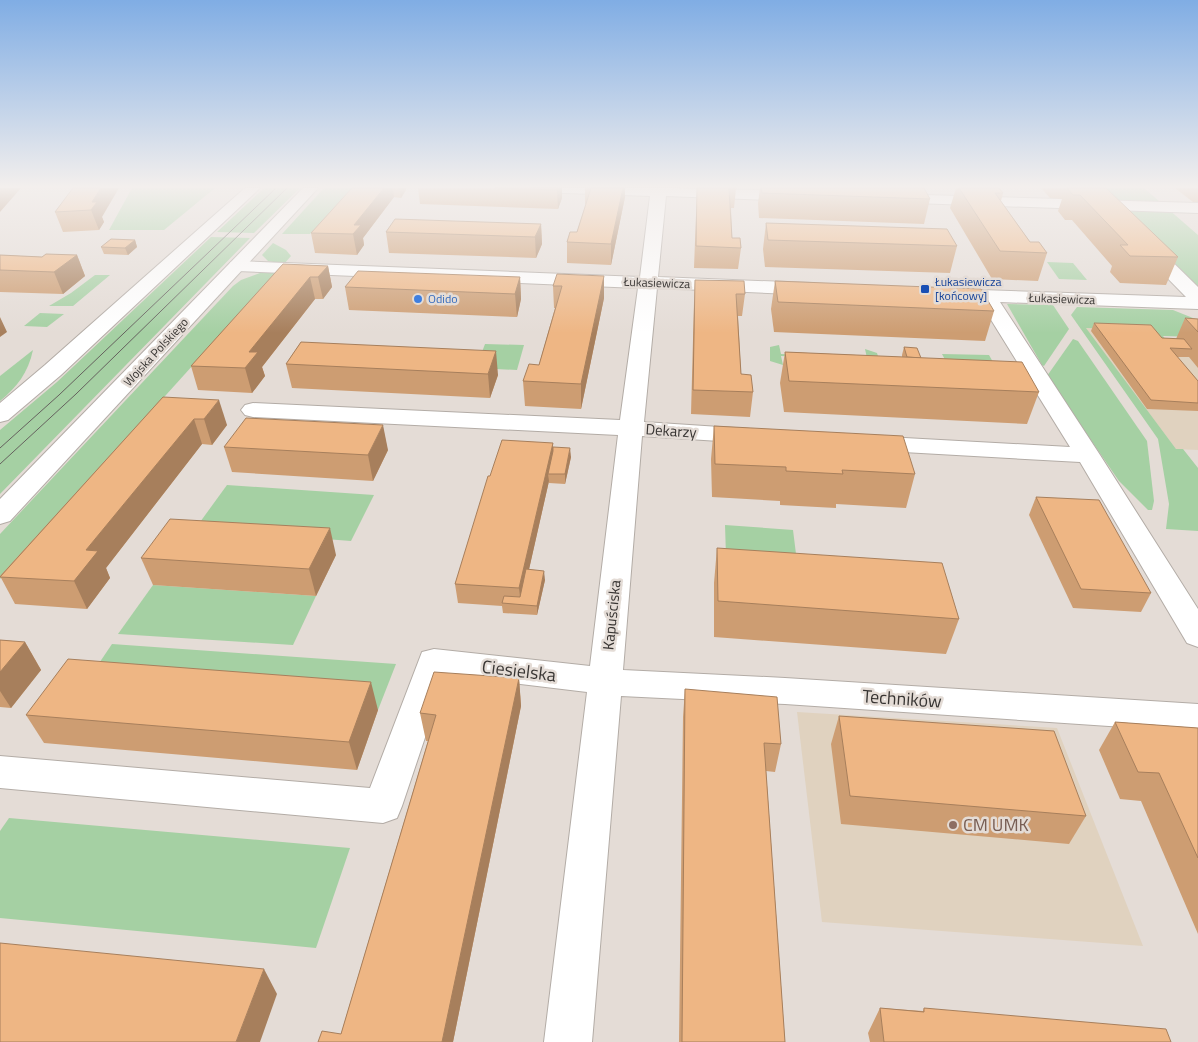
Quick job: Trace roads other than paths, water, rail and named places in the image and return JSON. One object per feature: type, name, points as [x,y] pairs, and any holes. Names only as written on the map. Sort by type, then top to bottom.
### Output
[{"type":"street","points":[[0,415],[53,370],[200,237]]},
{"type":"street","name":"Wojska Polskiego","points":[[0,515],[265,237]]},
{"type":"street","name":"Kapuściska","points":[[568,1042],[631,428],[654,237]]},
{"type":"street","points":[[1137,237],[1198,298]]},
{"type":"street","name":"Łukasiewicza","points":[[237,266],[829,290]]},
{"type":"street","name":"Łukasiewicza","points":[[935,295],[1198,303]]},
{"type":"street","points":[[987,297],[1088,455],[1198,635]]},
{"type":"street","name":"Dekarzy","points":[[254,410],[631,428],[770,437]]},
{"type":"street","points":[[849,442],[1088,455]]},
{"type":"street","name":"Ciesielska","points":[[0,772],[383,806],[434,661],[605,681]]},
{"type":"street","name":"Techników","points":[[605,681],[1049,707],[1198,718]]},
{"type":"tram line","points":[[0,448],[59,395],[225,237]]},
{"type":"tram line","points":[[0,464],[76,394],[237,237]]},
{"type":"place","name":"Łukasiewicza [końcowy]","points":[[925,289]]},
{"type":"place","name":"Odido","points":[[418,299]]},
{"type":"place","name":"CM UMK","points":[[953,825]]}]
